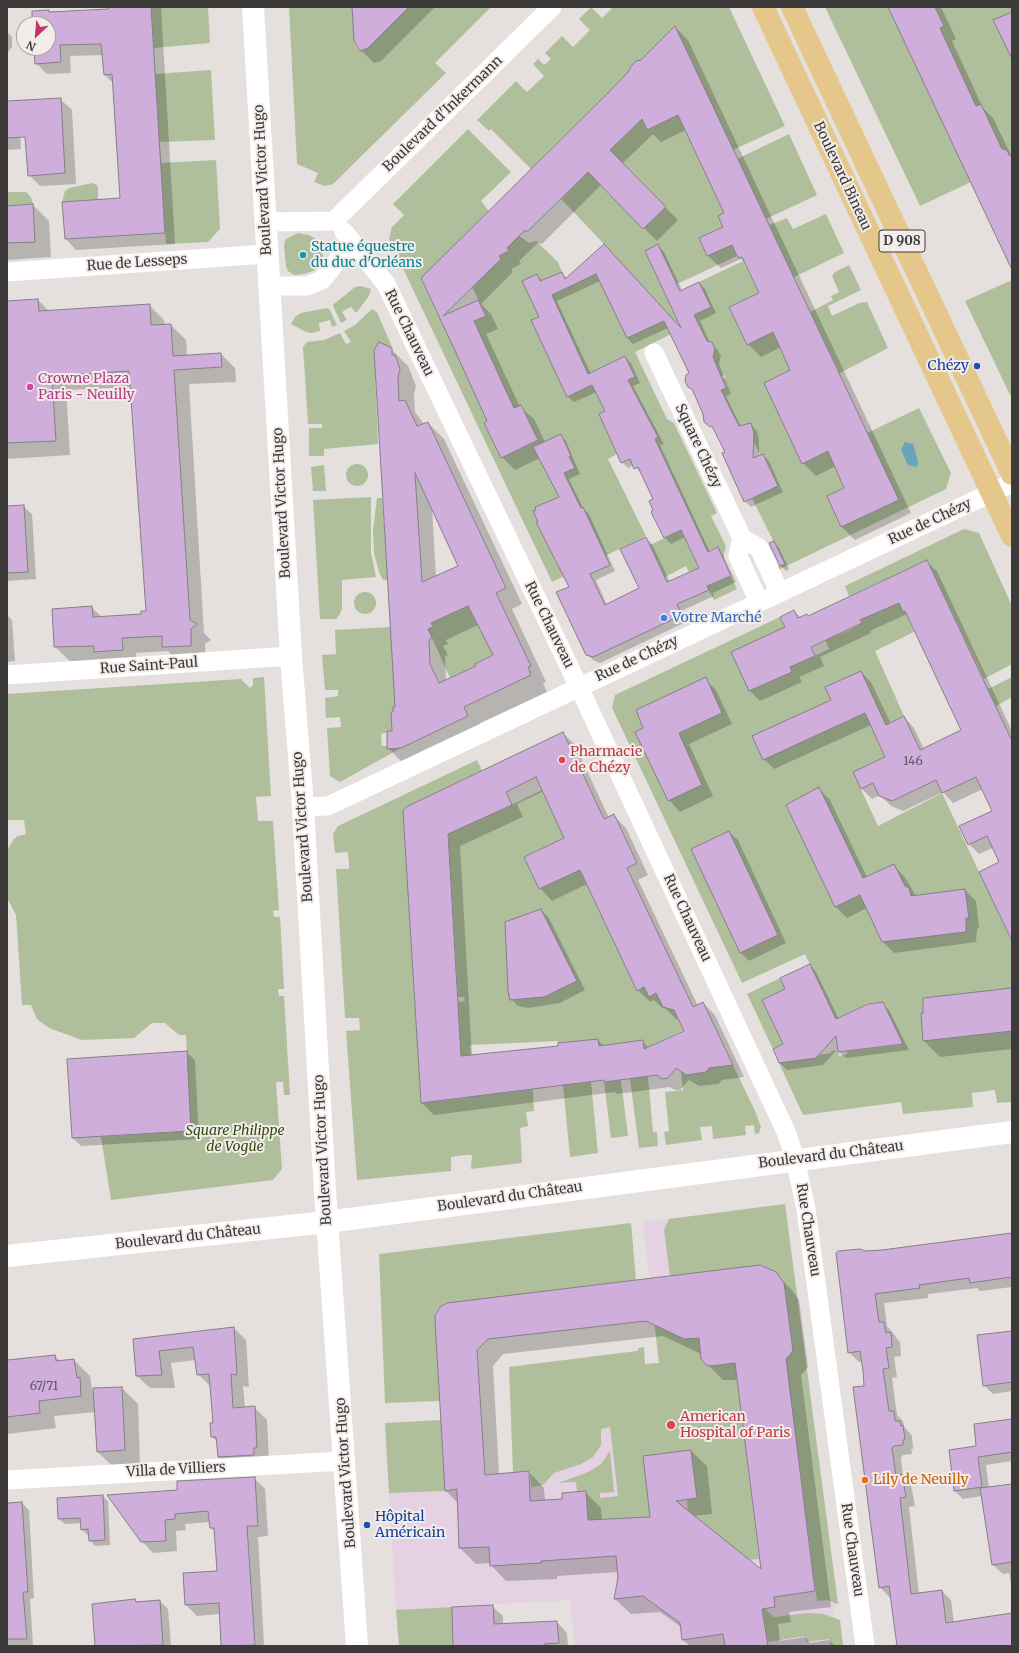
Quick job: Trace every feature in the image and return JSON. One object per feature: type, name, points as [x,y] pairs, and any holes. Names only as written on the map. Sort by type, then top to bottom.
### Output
[{"type":"main road","name":"Boulevard Bineau","points":[[763,7],[1008,527]]},
{"type":"main road","name":"Boulevard Bineau","points":[[792,7],[1012,474]]},
{"type":"street","name":"Boulevard Victor Hugo","points":[[253,7],[267,222],[267,254],[291,656],[303,807],[327,1222],[357,1646]]},
{"type":"street","name":"Boulevard d'Inkermann","points":[[334,221],[552,7]]},
{"type":"street","points":[[267,222],[334,221]]},
{"type":"street","name":"Rue Chauveau","points":[[334,221],[386,284],[579,687],[787,1134],[795,1159],[806,1209],[865,1646]]},
{"type":"street","points":[[269,286],[307,286],[322,280],[352,242]]},
{"type":"street","name":"Rue de Lesseps","points":[[7,272],[267,254]]},
{"type":"street","name":"Square Chézy","points":[[654,353],[742,538]]},
{"type":"street","name":"Rue de Chézy","points":[[303,807],[328,806],[1012,483]]},
{"type":"street","points":[[759,602],[738,556],[742,538],[760,548],[780,593]]},
{"type":"street","name":"Rue Saint-Paul","points":[[7,676],[291,656]]},
{"type":"street","name":"Boulevard du Château","points":[[7,1256],[327,1222],[795,1159],[1012,1132]]},
{"type":"street","name":"Villa de Villiers","points":[[7,1480],[345,1461]]},
{"type":"shaded area","name":"American Hospital of Paris","points":[[785,1204],[838,1604],[836,1604],[832,1617],[840,1620],[843,1646],[575,1646],[570,1600],[396,1610],[389,1493],[531,1487],[524,1380],[659,1363],[643,1222]]},
{"type":"green space","points":[[151,7],[208,7],[210,43],[154,48]]},
{"type":"green space","points":[[289,7],[352,7],[355,44],[358,49],[363,50],[368,48],[409,7],[491,7],[435,63],[446,73],[333,184],[325,186],[314,182],[318,173],[297,164]]},
{"type":"green space","points":[[591,7],[602,18],[613,7],[729,7],[785,126],[733,150],[675,26],[641,60],[636,61],[631,66],[629,72],[531,169],[491,129],[489,131],[477,120],[516,81],[527,92],[544,76],[533,64],[538,59],[544,65],[551,59],[545,53],[562,36],[573,47],[590,30],[579,19]]},
{"type":"green space","points":[[825,7],[888,7],[971,182],[920,206]]},
{"type":"green space","points":[[935,7],[1012,7],[1012,156],[1009,155],[1007,150],[1002,149],[981,104],[976,106],[940,28],[944,26]]},
{"type":"green space","points":[[211,70],[215,140],[159,142],[155,74]]},
{"type":"green space","points":[[678,115],[724,213],[723,227],[699,238],[707,256],[732,245],[737,256],[677,284],[658,245],[645,251],[681,329],[635,352],[667,419],[674,423],[717,513],[711,516],[726,546],[723,559],[717,547],[699,556],[670,471],[655,439],[658,437],[648,417],[646,417],[628,380],[635,376],[625,356],[588,374],[610,421],[617,454],[608,459],[646,536],[552,582],[389,239],[392,227],[404,215],[393,204],[468,129],[511,172],[481,201],[489,211],[421,279],[447,334],[486,316],[472,287],[500,257],[499,256],[508,251],[507,248],[519,236],[529,243],[536,241],[558,262],[562,272],[540,281],[537,274],[533,303],[585,279],[604,244],[561,199],[588,172],[643,229],[665,207],[610,150],[632,129],[630,125],[642,119],[648,130]],"holes":[[[521,405],[538,440],[501,458],[484,423]]]},
{"type":"green space","points":[[789,134],[817,195],[766,219],[737,159]]},
{"type":"green space","points":[[216,160],[220,229],[208,242],[166,244],[160,163]]},
{"type":"green space","points":[[92,183],[97,185],[98,200],[62,202],[65,191],[69,188]]},
{"type":"green space","points":[[7,192],[26,192],[31,197],[33,204],[7,206]]},
{"type":"green space","points":[[826,214],[844,253],[794,277],[769,225],[787,218],[793,229]]},
{"type":"green space","points":[[298,233],[309,235],[316,239],[321,245],[323,256],[320,265],[313,271],[294,275],[288,271],[286,266],[284,245],[286,239]]},
{"type":"green space","points":[[743,261],[759,293],[755,295],[791,371],[820,455],[828,451],[844,488],[827,496],[841,527],[898,500],[867,433],[919,408],[951,473],[946,489],[776,571],[775,568],[784,563],[752,498],[778,485],[763,454],[760,455],[745,424],[739,426],[718,391],[727,387],[723,379],[726,378],[724,375],[718,377],[711,363],[715,361],[712,354],[715,349],[712,342],[707,341],[698,322],[692,316],[711,307],[699,282]],"holes":[[[740,302],[757,340],[747,345],[729,307]]]},
{"type":"green space","points":[[849,265],[861,290],[828,306],[832,316],[859,303],[867,302],[888,348],[838,374],[839,371],[810,312],[833,300],[831,296],[839,292],[832,276],[835,272]]},
{"type":"green space","points":[[1012,280],[1012,399],[965,301]]},
{"type":"green space","points":[[361,286],[371,289],[369,296],[356,313],[351,307],[342,312],[347,320],[341,323],[333,306],[334,304],[355,287]]},
{"type":"green space","points":[[327,308],[330,310],[337,325],[332,327],[330,320],[319,323],[320,331],[311,333],[291,324],[295,317],[301,313]]},
{"type":"green space","points":[[372,309],[377,312],[392,347],[374,349],[378,444],[324,449],[324,456],[309,456],[309,428],[322,428],[322,424],[308,424],[303,347],[307,342],[324,340],[340,333],[346,344],[351,342],[344,331],[355,325]]},
{"type":"green space","points":[[357,464],[361,465],[367,471],[367,479],[361,485],[357,486],[353,485],[347,479],[346,475],[347,471],[353,465]]},
{"type":"green space","points":[[324,465],[326,491],[313,491],[311,467]]},
{"type":"green space","points":[[371,497],[371,553],[376,577],[342,580],[342,609],[340,614],[336,619],[320,619],[313,500]]},
{"type":"green space","points":[[377,498],[382,498],[388,580],[383,580],[379,572],[374,553],[373,530]]},
{"type":"green space","points":[[964,529],[979,533],[1012,606],[1012,664],[984,679],[927,560],[849,596],[845,586]]},
{"type":"green space","points":[[681,530],[699,568],[689,572],[686,566],[665,577],[650,545]]},
{"type":"green space","points":[[731,576],[737,589],[714,600],[705,583],[709,581],[711,585]]},
{"type":"green space","points":[[365,592],[369,593],[375,599],[375,607],[369,613],[365,614],[361,613],[355,607],[354,603],[355,599],[361,593]]},
{"type":"green space","points":[[899,603],[903,612],[905,611],[914,632],[875,651],[904,716],[873,731],[885,757],[853,772],[878,826],[942,793],[1012,942],[1012,1102],[997,1103],[995,1090],[972,1093],[973,1107],[903,1114],[901,1102],[803,1115],[779,1063],[816,1058],[818,1055],[831,1053],[831,1051],[838,1050],[839,1056],[847,1054],[847,1049],[850,1051],[901,1045],[901,1040],[883,1002],[869,1003],[806,1033],[801,1021],[830,1007],[805,954],[742,983],[612,708],[615,695],[780,617],[801,662],[829,649],[825,640],[848,631],[862,623],[858,616],[884,604],[886,609]]},
{"type":"green space","points":[[470,605],[473,615],[481,628],[479,629],[481,633],[483,632],[494,654],[475,664],[476,666],[450,678],[428,629],[432,627],[431,623]]},
{"type":"green space","points":[[391,627],[397,706],[393,707],[393,712],[391,712],[392,731],[381,734],[382,746],[387,746],[388,749],[401,748],[340,782],[330,776],[327,728],[341,727],[340,717],[326,718],[325,698],[338,696],[338,690],[325,690],[322,655],[336,654],[335,630]]},
{"type":"green space","name":"Square Philippe de Vogüe","points":[[264,677],[271,796],[256,797],[258,821],[273,821],[279,910],[273,911],[274,917],[280,917],[284,989],[278,989],[279,996],[284,996],[290,1095],[284,1095],[283,1082],[276,1082],[282,1169],[273,1180],[111,1200],[101,1137],[191,1131],[186,1035],[179,1035],[165,1023],[152,1023],[134,1038],[82,1040],[49,1028],[37,1019],[31,1005],[22,1005],[16,915],[7,898],[7,850],[14,839],[18,836],[26,834],[24,820],[7,820],[7,694],[241,679],[250,688],[253,685],[253,678]]},
{"type":"green space","points":[[1012,677],[1012,697],[996,706],[988,689]]},
{"type":"green space","points":[[477,760],[482,771],[406,807],[403,812],[421,1103],[468,1098],[461,1055],[458,1002],[465,1001],[464,997],[458,997],[448,830],[501,810],[542,790],[564,838],[524,857],[539,889],[551,884],[543,866],[578,866],[637,991],[644,987],[649,996],[661,991],[663,1007],[668,1008],[673,1006],[684,1030],[644,1049],[643,1041],[599,1046],[598,1039],[558,1043],[557,1041],[470,1045],[477,1096],[533,1089],[534,1111],[526,1112],[528,1126],[520,1128],[522,1163],[471,1169],[472,1155],[465,1155],[451,1157],[451,1171],[357,1180],[346,1031],[360,1030],[359,1018],[345,1018],[336,869],[349,869],[349,864],[348,852],[335,853],[333,834],[338,826]]},
{"type":"green space","points":[[780,978],[785,989],[762,1000],[783,1044],[773,1049],[747,994]]},
{"type":"green space","points":[[731,1061],[756,1113],[761,1127],[759,1133],[755,1134],[754,1125],[745,1126],[746,1135],[713,1139],[712,1126],[700,1127],[702,1140],[666,1145],[664,1132],[669,1131],[665,1092],[683,1090],[681,1071],[686,1075],[706,1072],[709,1068],[728,1065]]},
{"type":"green space","points":[[648,1076],[653,1132],[657,1132],[658,1146],[639,1148],[630,1079]]},
{"type":"green space","points":[[621,1080],[628,1136],[611,1138],[604,1082]]},
{"type":"green space","points":[[591,1082],[598,1153],[570,1157],[563,1085]]},
{"type":"green space","points":[[785,1204],[838,1604],[827,1600],[817,1601],[785,1355],[793,1350],[783,1281],[780,1281],[776,1272],[764,1268],[763,1265],[670,1276],[664,1230],[669,1219]]},
{"type":"green space","points":[[631,1223],[636,1280],[444,1304],[438,1309],[435,1316],[440,1401],[385,1403],[379,1254]]},
{"type":"green space","points":[[654,1320],[684,1339],[699,1338],[701,1359],[706,1365],[711,1366],[735,1363],[759,1559],[749,1560],[688,1511],[687,1500],[697,1498],[691,1450],[644,1456],[649,1510],[657,1517],[588,1520],[586,1491],[577,1492],[576,1482],[558,1483],[586,1473],[595,1468],[601,1464],[610,1451],[614,1492],[600,1493],[600,1498],[618,1496],[610,1427],[601,1429],[601,1445],[593,1457],[581,1464],[554,1473],[543,1485],[531,1487],[530,1471],[513,1472],[509,1367],[637,1351],[639,1348],[644,1347],[645,1364],[659,1363]]},
{"type":"green space","points":[[441,1420],[445,1491],[389,1493],[385,1423]]},
{"type":"green space","points":[[762,1606],[774,1617],[808,1613],[823,1614],[840,1620],[843,1646],[831,1646],[829,1639],[806,1642],[805,1636],[768,1642]]},
{"type":"green space","points":[[452,1607],[453,1646],[399,1646],[396,1610]]},
{"type":"water","points":[[905,442],[913,444],[918,461],[917,467],[908,465],[901,450]]},
{"type":"building","points":[[108,7],[151,7],[165,233],[65,239],[62,202],[120,198],[112,74],[104,75],[101,44],[60,45],[61,62],[35,64],[34,56],[56,56],[56,16],[32,16],[32,11],[49,10],[49,12],[108,9]]},
{"type":"building","points":[[352,7],[409,7],[368,48],[360,51],[354,41]]},
{"type":"building","points":[[888,7],[935,7],[944,26],[940,28],[976,106],[981,104],[1002,149],[1007,150],[1009,155],[1012,156],[1012,270]]},
{"type":"building","points":[[1012,12],[1012,59],[993,20]]},
{"type":"building","points":[[675,26],[899,500],[841,527],[827,496],[844,488],[828,451],[802,464],[764,383],[790,370],[773,332],[747,345],[729,307],[759,293],[742,257],[739,258],[737,256],[732,245],[707,256],[699,238],[723,227],[718,216],[724,213],[678,115],[647,130],[642,119],[610,150],[666,207],[643,229],[588,172],[528,231],[524,231],[507,248],[509,251],[499,256],[501,259],[443,316],[478,300],[486,316],[474,321],[514,408],[521,405],[538,440],[501,458],[484,423],[487,421],[421,278],[609,92],[629,71],[631,66],[636,61],[641,60]]},
{"type":"building","points":[[61,98],[65,173],[28,176],[25,137],[7,138],[7,101]]},
{"type":"building","points":[[33,204],[35,242],[7,243],[7,206]]},
{"type":"building","points":[[604,244],[681,328],[645,251],[658,244],[680,291],[699,282],[711,307],[694,315],[707,341],[712,342],[715,349],[713,357],[726,388],[721,390],[739,426],[751,423],[754,433],[753,458],[763,454],[778,486],[744,502],[722,453],[725,452],[712,426],[710,427],[704,422],[703,414],[692,389],[688,387],[685,381],[686,375],[689,373],[664,321],[627,338],[596,274],[552,295],[588,374],[625,356],[635,377],[628,380],[658,437],[655,439],[708,552],[718,547],[731,576],[707,586],[709,590],[677,604],[682,615],[593,657],[586,655],[556,592],[569,587],[536,522],[538,522],[533,511],[536,510],[535,507],[559,497],[533,447],[561,434],[571,456],[569,457],[575,468],[564,473],[581,508],[583,507],[610,565],[590,574],[605,605],[639,588],[620,549],[646,537],[667,582],[699,568],[681,530],[664,538],[651,512],[653,510],[649,501],[653,499],[638,467],[634,469],[630,459],[621,463],[599,414],[605,411],[592,385],[567,397],[531,320],[539,317],[522,281],[537,274],[540,281],[562,272],[565,279]]},
{"type":"building","name":"Crowne Plaza Paris - Neuilly","points":[[38,299],[39,311],[150,304],[151,325],[171,324],[173,356],[221,353],[222,367],[174,370],[190,620],[197,624],[191,629],[191,646],[162,647],[162,636],[122,638],[123,650],[94,652],[94,646],[54,647],[52,609],[92,606],[93,617],[141,614],[141,611],[146,611],[129,371],[52,376],[56,441],[7,443],[7,301]]},
{"type":"building","points":[[379,342],[392,348],[392,355],[395,355],[400,369],[398,377],[399,401],[405,400],[417,426],[428,422],[506,588],[496,593],[531,666],[528,667],[531,675],[464,707],[468,716],[401,748],[387,749],[387,731],[392,731],[391,712],[393,712],[393,707],[395,707],[374,350]],"holes":[[[415,473],[458,566],[422,582]],[[468,606],[493,655],[475,664],[476,666],[439,683],[430,664],[429,640],[432,638],[428,629],[433,627],[431,623]]]},
{"type":"building","points":[[24,505],[28,572],[7,573],[7,506]]},
{"type":"building","points":[[774,541],[785,564],[780,566],[769,543]]},
{"type":"building","points":[[927,560],[1012,741],[1012,941],[979,872],[999,862],[987,836],[968,845],[959,826],[992,811],[976,777],[942,793],[936,780],[892,801],[879,796],[873,783],[861,789],[853,772],[885,757],[865,713],[763,760],[752,736],[831,700],[825,687],[861,671],[886,725],[904,716],[920,750],[961,730],[905,611],[903,612],[899,603],[860,620],[862,623],[811,647],[815,656],[790,667],[792,672],[749,691],[731,652],[785,627],[780,617],[794,610],[798,618],[807,614],[808,616]]},
{"type":"building","points":[[706,677],[722,713],[679,733],[702,785],[668,801],[635,732],[643,728],[636,710]]},
{"type":"building","points":[[563,732],[604,819],[614,814],[637,863],[627,868],[693,1007],[703,1002],[733,1065],[709,1068],[706,1072],[686,1075],[676,1068],[668,1078],[662,1079],[657,1075],[604,1082],[604,1080],[421,1103],[403,811],[406,807]],"holes":[[[536,777],[564,838],[524,857],[539,889],[580,870],[637,991],[644,987],[649,997],[656,993],[663,1007],[674,1010],[684,1031],[644,1049],[643,1040],[599,1046],[598,1039],[558,1043],[558,1046],[461,1056],[448,834],[512,805],[506,792]]]},
{"type":"building","points":[[819,787],[863,878],[894,864],[905,886],[909,888],[911,896],[965,889],[969,918],[966,918],[966,932],[882,942],[860,895],[835,907],[786,805]]},
{"type":"building","points":[[729,831],[778,935],[740,953],[691,849]]},
{"type":"building","points":[[541,909],[577,981],[544,997],[510,1000],[508,991],[505,922]]},
{"type":"building","points":[[810,964],[836,1019],[868,1004],[883,1002],[903,1044],[838,1052],[836,1036],[816,1058],[779,1063],[773,1049],[783,1044],[762,1000],[785,989],[780,978]]},
{"type":"building","points":[[1012,988],[1012,1031],[923,1041],[921,1013],[923,1013],[923,998]]},
{"type":"building","points":[[187,1051],[191,1131],[72,1138],[67,1059]]},
{"type":"building","points":[[1012,1233],[1012,1277],[970,1283],[969,1278],[919,1285],[920,1288],[875,1294],[879,1322],[884,1322],[886,1333],[891,1332],[892,1347],[886,1348],[889,1368],[883,1369],[889,1411],[894,1411],[895,1421],[900,1421],[901,1426],[903,1425],[905,1440],[903,1440],[903,1445],[894,1446],[892,1448],[896,1476],[902,1474],[906,1497],[900,1498],[911,1594],[942,1590],[946,1623],[1012,1613],[1012,1646],[897,1646],[889,1586],[879,1588],[853,1387],[864,1386],[863,1371],[860,1351],[848,1353],[836,1253],[838,1251],[860,1249],[865,1251],[882,1250]]},
{"type":"building","points":[[760,1265],[776,1272],[784,1283],[793,1351],[786,1359],[815,1591],[774,1597],[775,1607],[762,1609],[768,1646],[725,1646],[723,1634],[682,1640],[680,1623],[643,1596],[614,1599],[618,1578],[616,1556],[490,1566],[489,1547],[459,1548],[457,1489],[445,1491],[435,1320],[435,1316],[440,1307],[447,1303]],"holes":[[[646,1321],[684,1339],[699,1338],[701,1359],[706,1365],[711,1366],[735,1363],[761,1569],[676,1501],[697,1498],[691,1450],[643,1456],[650,1517],[588,1520],[586,1491],[562,1493],[562,1499],[530,1501],[529,1471],[485,1475],[477,1350],[488,1339]]]},
{"type":"building","points":[[234,1327],[237,1375],[231,1374],[233,1408],[255,1406],[257,1448],[254,1448],[254,1455],[218,1457],[216,1437],[211,1437],[210,1423],[213,1423],[209,1374],[197,1375],[193,1347],[159,1351],[162,1375],[136,1376],[133,1339]]},
{"type":"building","points":[[1012,1331],[1012,1382],[983,1386],[977,1335]]},
{"type":"building","points":[[55,1355],[56,1361],[74,1359],[77,1378],[80,1377],[81,1396],[39,1401],[40,1413],[7,1417],[7,1360]]},
{"type":"building","points":[[122,1387],[125,1450],[97,1452],[93,1388]]},
{"type":"building","points":[[1012,1419],[1012,1452],[978,1457],[982,1487],[954,1491],[949,1450],[976,1446],[974,1424]]},
{"type":"building","points":[[255,1477],[258,1526],[247,1526],[255,1645],[221,1646],[219,1603],[185,1605],[183,1573],[217,1571],[214,1528],[210,1528],[208,1511],[175,1514],[175,1519],[165,1520],[166,1541],[141,1542],[107,1495],[177,1490],[177,1481]]},
{"type":"building","points":[[1012,1484],[1012,1562],[992,1565],[980,1488]]},
{"type":"building","points":[[103,1495],[105,1540],[89,1541],[88,1529],[81,1530],[80,1518],[58,1519],[57,1498]]},
{"type":"building","points":[[22,1502],[28,1592],[23,1592],[27,1639],[7,1639],[7,1503]]},
{"type":"building","points":[[135,1599],[136,1602],[160,1600],[163,1645],[95,1646],[92,1604]]},
{"type":"building","points":[[493,1605],[494,1624],[557,1621],[559,1643],[544,1644],[544,1646],[453,1646],[452,1607]]},
{"type":"place","name":"Statue équestre du duc d'Orléans","points":[[303,255]]},
{"type":"place","name":"Chézy","points":[[977,366]]},
{"type":"place","name":"Crowne Plaza Paris - Neuilly","points":[[30,387]]},
{"type":"place","name":"Votre Marché","points":[[664,618]]},
{"type":"place","name":"Pharmacie de Chézy","points":[[562,760]]},
{"type":"place","name":"American Hospital of Paris","points":[[671,1425]]},
{"type":"place","name":"Lily de Neuilly","points":[[865,1480]]},
{"type":"place","name":"Hôpital Américain","points":[[367,1525]]}]
